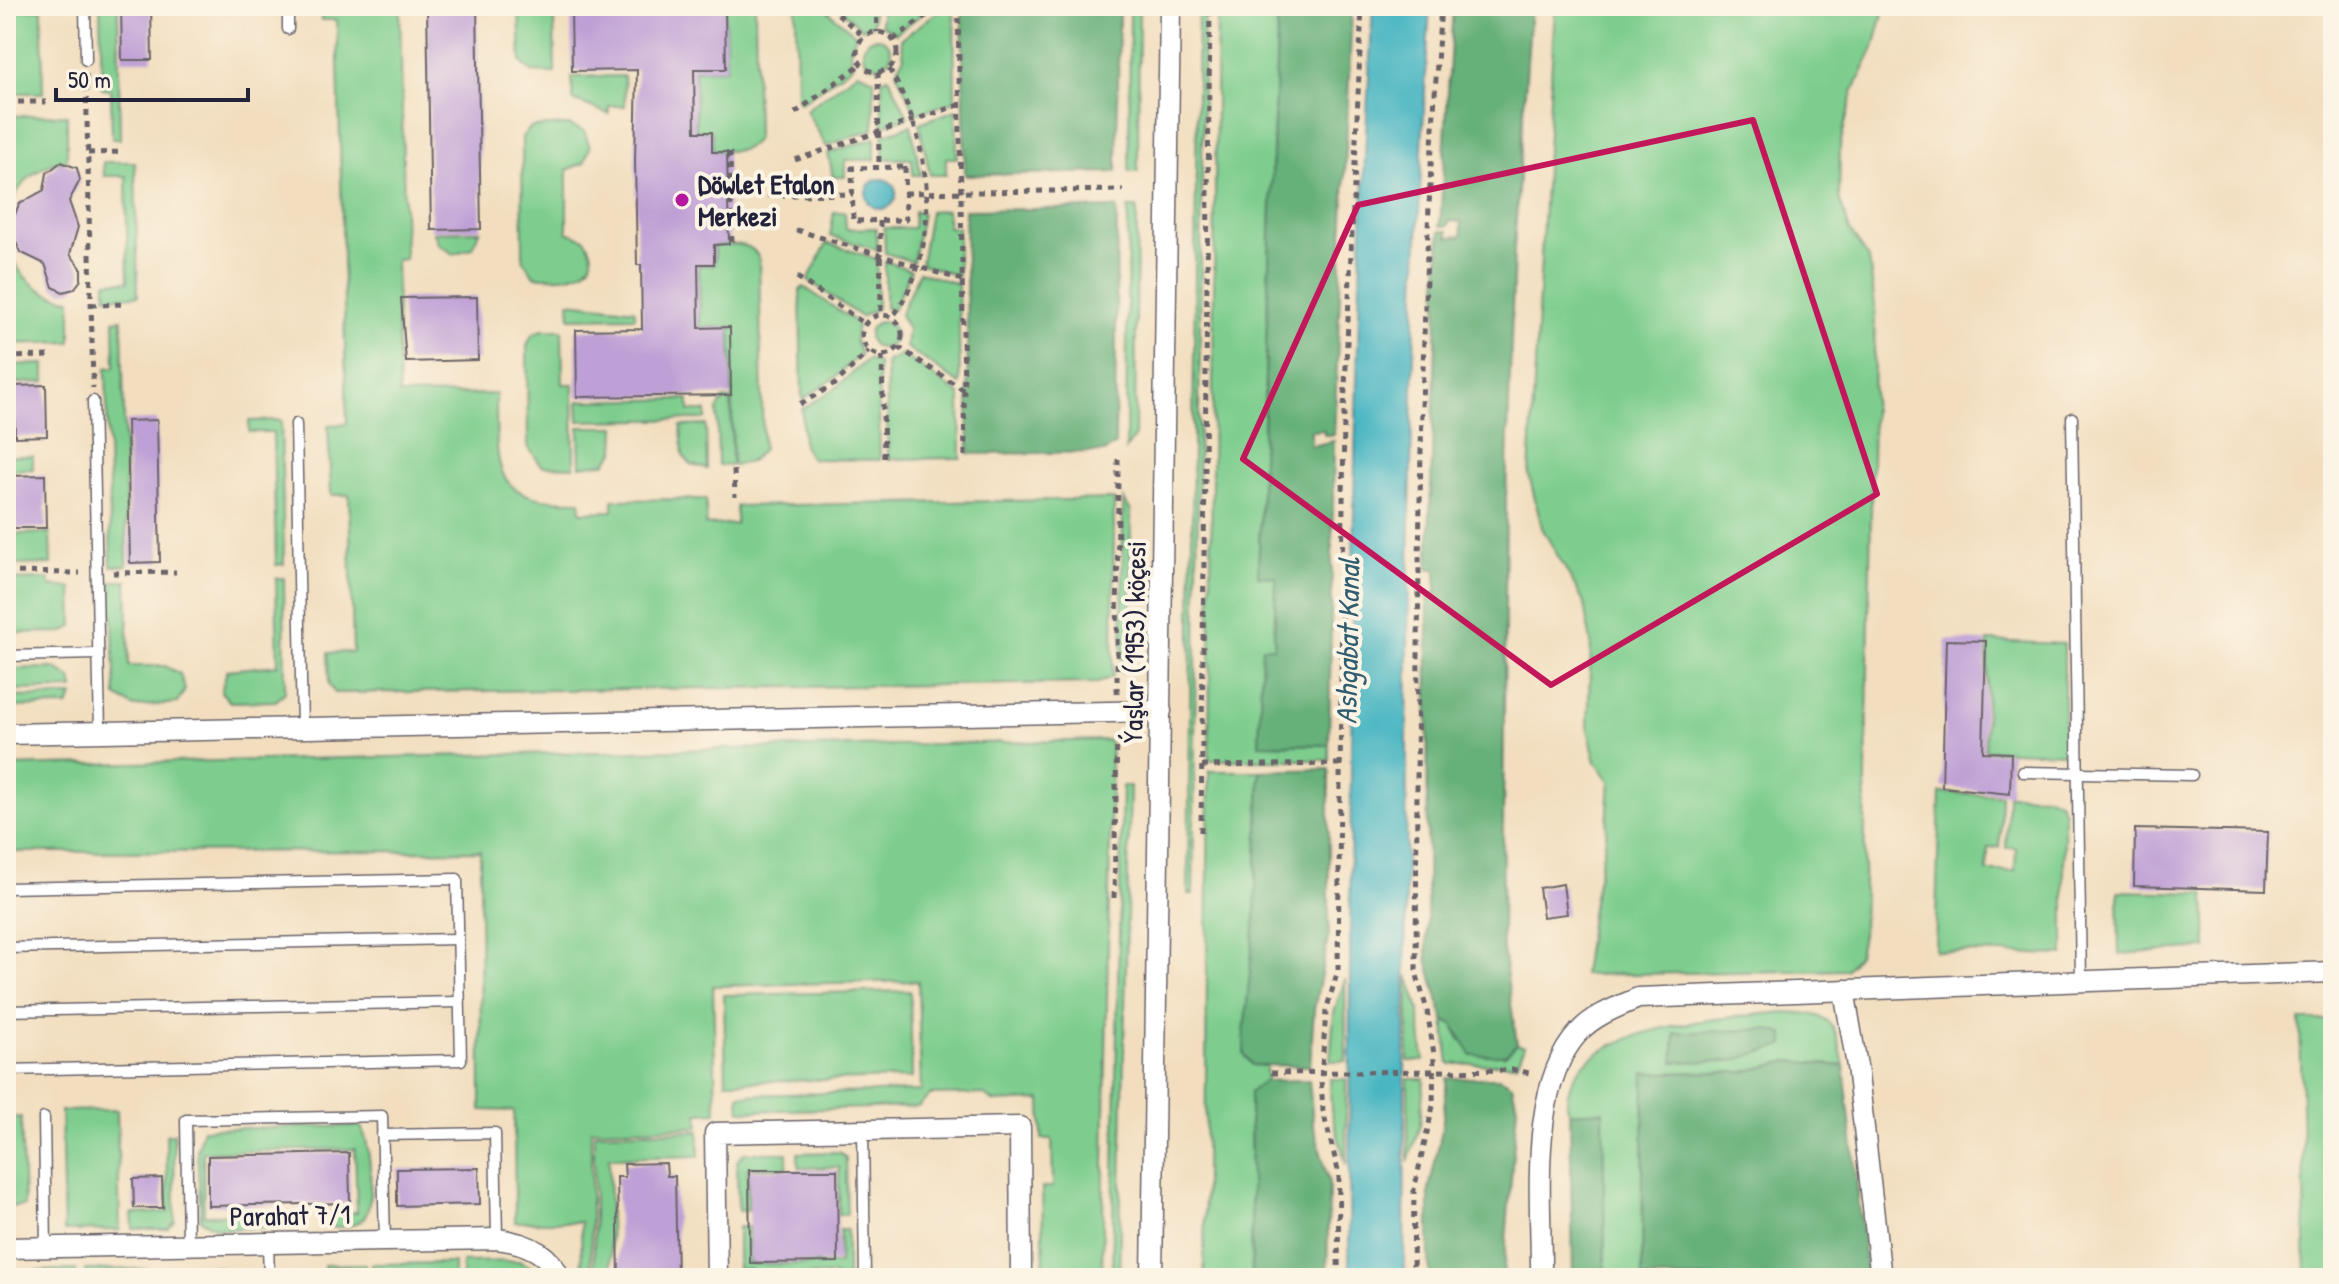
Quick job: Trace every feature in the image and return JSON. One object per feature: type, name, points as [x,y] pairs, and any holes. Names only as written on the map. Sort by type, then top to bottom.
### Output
[{"type":"street","name":"Ýaşlar (1953) köçesi","points":[[1152,1278],[1170,6]]},
{"type":"street","points":[[6,734],[1161,711]]},
{"type":"street","points":[[1541,1278],[1543,1111],[1552,1079],[1579,1031],[1604,1013],[1638,998],[2333,972]]},
{"type":"street","points":[[1844,990],[1857,1066],[1881,1278]]},
{"type":"street","points":[[717,1278],[715,1133],[1020,1127],[1021,1278]]},
{"type":"street","name":"Parahat 7/1","points":[[6,1248],[497,1239],[513,1241],[542,1254],[560,1278]]},
{"type":"lane","points":[[85,6],[86,60]]},
{"type":"lane","points":[[288,6],[288,29]]},
{"type":"lane","points":[[93,401],[100,732]]},
{"type":"lane","points":[[2072,418],[2081,981]]},
{"type":"lane","points":[[296,424],[302,728]]},
{"type":"lane","points":[[6,656],[98,654]]},
{"type":"lane","points":[[2023,772],[2192,775]]},
{"type":"lane","points":[[6,888],[457,879],[461,1060],[6,1070]]},
{"type":"lane","points":[[6,948],[458,939]]},
{"type":"lane","points":[[6,1011],[459,1002]]},
{"type":"lane","points":[[188,1245],[186,1120],[382,1116],[385,1241]]},
{"type":"lane","points":[[44,1118],[46,1247]]},
{"type":"lane","points":[[863,1129],[865,1278]]},
{"type":"lane","points":[[382,1135],[495,1133],[497,1239]]},
{"type":"lane","points":[[268,1243],[269,1278]]},
{"type":"path","points":[[829,6],[864,37]]},
{"type":"path","points":[[876,6],[877,32]]},
{"type":"path","points":[[893,40],[939,6]]},
{"type":"path","points":[[958,6],[965,459]]},
{"type":"path","points":[[1201,832],[1210,6]]},
{"type":"path","points":[[1338,1278],[1339,1174],[1323,1111],[1321,1070],[1326,1011],[1338,970],[1344,410],[1362,6]]},
{"type":"path","points":[[1413,1278],[1414,1190],[1433,1106],[1429,1020],[1416,972],[1418,581],[1428,237],[1441,6]]},
{"type":"path","points":[[877,32],[893,40],[897,57],[889,69],[878,72],[861,64],[857,52],[864,37],[877,32]]},
{"type":"path","points":[[86,60],[93,401]]},
{"type":"path","points":[[795,113],[861,64]]},
{"type":"path","points":[[889,69],[913,120],[923,153],[926,193],[924,233],[916,267],[892,318]]},
{"type":"path","points":[[878,72],[879,167]]},
{"type":"path","points":[[6,102],[46,102]]},
{"type":"path","points":[[795,160],[959,105]]},
{"type":"path","points":[[88,153],[124,152]]},
{"type":"path","points":[[730,152],[732,243]]},
{"type":"path","points":[[879,167],[905,167],[906,220],[853,221],[852,168],[879,167]]},
{"type":"path","points":[[905,193],[1123,190]]},
{"type":"path","points":[[731,196],[853,194]]},
{"type":"path","points":[[880,221],[881,315]]},
{"type":"path","points":[[796,230],[962,280]]},
{"type":"path","points":[[797,277],[865,324]]},
{"type":"path","points":[[91,305],[127,304]]},
{"type":"path","points":[[881,315],[892,318],[902,335],[898,347],[882,355],[869,351],[863,341],[865,324],[881,315]]},
{"type":"path","points":[[898,347],[964,390]]},
{"type":"path","points":[[800,404],[835,384],[869,351]]},
{"type":"path","points":[[882,355],[884,463]]},
{"type":"path","points":[[6,357],[51,356]]},
{"type":"path","points":[[1118,457],[1118,675]]},
{"type":"path","points":[[734,470],[735,497]]},
{"type":"path","points":[[6,572],[56,571]]},
{"type":"path","points":[[118,573],[176,572]]},
{"type":"path","points":[[1114,898],[1117,746]]},
{"type":"path","points":[[1202,766],[1339,764]]},
{"type":"path","points":[[1271,1073],[1517,1070],[1552,1079]]},
{"type":"highlighted area","points":[[1753,120],[1877,494],[1551,685],[1243,459],[1358,205]]},
{"type":"green space","points":[[100,6],[118,6],[120,139],[112,139],[111,90],[102,89]]},
{"type":"green space","points":[[320,6],[400,6],[405,259],[396,260],[399,395],[496,394],[497,443],[504,476],[514,488],[529,495],[550,500],[580,501],[581,512],[613,511],[613,500],[706,499],[706,525],[736,524],[736,506],[1114,499],[1113,676],[1098,683],[335,693],[329,685],[328,653],[353,652],[349,495],[331,495],[328,425],[347,424],[337,20],[321,20]]},
{"type":"green space","points":[[519,6],[564,6],[564,18],[554,18],[555,73],[532,72],[521,62]]},
{"type":"green space","points":[[725,6],[755,6],[757,136],[744,149],[713,151],[712,131],[696,131],[695,70],[726,69]]},
{"type":"green space","points":[[796,6],[822,6],[856,35],[850,52],[853,65],[801,103],[797,100]]},
{"type":"green space","points":[[836,6],[873,6],[873,25],[862,29]]},
{"type":"green space","points":[[881,6],[933,6],[896,33],[881,25]]},
{"type":"green space","points":[[946,6],[954,6],[955,101],[916,114],[896,72],[904,57],[901,39]]},
{"type":"green space","points":[[962,6],[1119,6],[1117,172],[965,175]]},
{"type":"green space","points":[[1130,6],[1139,6],[1138,172],[1129,172]]},
{"type":"green space","points":[[1198,6],[1204,6],[1193,894],[1188,894]]},
{"type":"green space","points":[[1217,6],[1278,6],[1258,576],[1276,577],[1274,647],[1263,647],[1260,744],[1329,745],[1329,760],[1209,760]]},
{"type":"green space","points":[[1278,6],[1352,6],[1334,435],[1324,435],[1324,430],[1311,431],[1311,446],[1334,441],[1329,745],[1259,744],[1262,647],[1274,647],[1276,577],[1258,576]]},
{"type":"green space","points":[[1453,6],[1531,6],[1514,248],[1506,498],[1502,943],[1517,1044],[1505,1055],[1471,1055],[1453,1024],[1444,1021],[1427,959],[1428,593],[1436,593],[1436,569],[1428,569],[1440,231],[1448,231],[1448,237],[1462,236],[1461,222],[1449,221],[1448,226],[1440,226]]},
{"type":"green space","points":[[1555,6],[1885,6],[1874,48],[1853,92],[1840,145],[1839,197],[1850,231],[1869,259],[1875,306],[1863,930],[1858,955],[1846,970],[1583,975],[1593,901],[1606,839],[1610,781],[1596,762],[1588,730],[1591,642],[1583,600],[1542,528],[1529,475]]},
{"type":"green space","points":[[42,9],[43,93],[6,93],[6,10]]},
{"type":"green space","points":[[877,38],[887,42],[891,52],[887,62],[877,66],[867,62],[863,52],[867,42]]},
{"type":"green space","points":[[858,72],[874,79],[874,129],[826,146],[806,110]]},
{"type":"green space","points":[[624,76],[625,106],[609,106],[609,114],[573,100],[572,77]]},
{"type":"green space","points":[[889,77],[908,117],[882,126],[882,79]]},
{"type":"green space","points":[[956,110],[957,158],[946,158],[946,175],[930,175],[919,123]]},
{"type":"green space","points":[[67,115],[67,160],[43,168],[24,183],[12,203],[6,227],[6,116]]},
{"type":"green space","points":[[568,125],[584,131],[590,147],[584,163],[567,170],[567,232],[585,239],[592,261],[579,273],[568,276],[534,276],[523,260],[522,137],[531,127]]},
{"type":"green space","points":[[911,125],[921,175],[913,175],[912,159],[883,159],[883,135]]},
{"type":"green space","points":[[875,138],[875,160],[845,160],[845,177],[833,177],[828,153]]},
{"type":"green space","points":[[103,162],[135,162],[138,296],[106,297],[106,282],[128,281],[126,176],[104,176]]},
{"type":"green space","points":[[1117,208],[1115,445],[1104,452],[969,454],[965,210]]},
{"type":"green space","points":[[1128,208],[1137,208],[1135,436],[1126,449]]},
{"type":"green space","points":[[947,210],[948,227],[958,227],[958,276],[921,264],[930,211]]},
{"type":"green space","points":[[914,211],[922,213],[913,262],[885,253],[884,228],[913,228]]},
{"type":"green space","points":[[834,212],[845,212],[846,229],[876,228],[877,250],[830,236]]},
{"type":"green space","points":[[480,231],[472,248],[454,254],[438,244],[434,232]]},
{"type":"green space","points":[[6,233],[12,258],[26,278],[46,292],[71,299],[71,342],[6,344]]},
{"type":"green space","points":[[827,243],[877,259],[877,308],[861,317],[808,280]]},
{"type":"green space","points":[[715,245],[746,246],[759,259],[763,449],[750,462],[733,465],[731,327],[700,327],[699,265],[715,265]]},
{"type":"green space","points":[[885,261],[911,270],[893,310],[885,308]]},
{"type":"green space","points":[[919,272],[958,284],[960,384],[906,347],[908,329],[900,315]]},
{"type":"green space","points":[[804,287],[857,323],[855,341],[861,354],[832,380],[802,400],[800,290]]},
{"type":"green space","points":[[569,302],[635,310],[635,317],[570,318]]},
{"type":"green space","points":[[122,319],[127,566],[111,566],[106,368],[115,367],[114,320]]},
{"type":"green space","points":[[882,322],[892,325],[895,335],[892,345],[882,348],[872,345],[869,335],[872,325]]},
{"type":"green space","points":[[542,330],[562,330],[563,384],[573,384],[574,467],[542,466],[528,447],[527,345],[532,335]]},
{"type":"green space","points":[[902,354],[960,395],[961,458],[888,459],[886,362]]},
{"type":"green space","points":[[868,359],[878,363],[880,460],[812,459],[803,446],[802,409],[837,387]]},
{"type":"green space","points":[[45,364],[45,382],[9,383],[10,456],[33,456],[33,469],[7,470],[6,489],[6,365]]},
{"type":"green space","points":[[689,399],[689,411],[706,411],[706,419],[579,421],[578,401]]},
{"type":"green space","points":[[723,399],[731,399],[732,465],[718,465],[717,411]]},
{"type":"green space","points":[[281,420],[284,564],[276,565],[273,432],[249,432],[249,421]]},
{"type":"green space","points":[[706,425],[707,469],[692,465],[683,456],[681,426]]},
{"type":"green space","points":[[579,427],[616,427],[615,451],[605,463],[580,466]]},
{"type":"green space","points":[[1123,498],[1131,511],[1130,651],[1122,674]]},
{"type":"green space","points":[[50,533],[51,564],[6,565],[6,534]]},
{"type":"green space","points":[[284,578],[285,692],[276,701],[230,702],[221,692],[227,670],[278,665],[276,579]]},
{"type":"green space","points":[[49,579],[50,586],[72,588],[73,626],[64,632],[6,633],[6,580]]},
{"type":"green space","points":[[111,581],[127,581],[129,666],[165,666],[180,674],[185,690],[177,703],[134,707],[116,696]]},
{"type":"green space","points":[[1988,641],[2064,644],[2064,753],[1985,750]]},
{"type":"green space","points":[[54,668],[71,678],[73,689],[6,690],[6,669]]},
{"type":"green space","points":[[73,696],[68,706],[6,707],[6,697]]},
{"type":"green space","points":[[1107,740],[1111,744],[1111,781],[1102,1278],[1044,1278],[1042,1187],[1053,1187],[1052,1139],[1042,1139],[1041,1100],[995,1102],[982,1094],[930,1095],[918,1107],[740,1111],[739,1095],[921,1091],[918,981],[713,986],[716,1112],[698,1113],[699,1127],[591,1130],[591,1278],[582,1278],[581,1222],[515,1222],[514,1111],[481,1110],[480,851],[6,852],[6,766]]},
{"type":"green space","points":[[1329,769],[1329,934],[1314,1010],[1310,1066],[1252,1065],[1244,1054],[1244,1034],[1255,918],[1260,771]]},
{"type":"green space","points":[[1209,771],[1260,771],[1255,918],[1244,1054],[1252,1065],[1266,1066],[1267,1081],[1250,1092],[1252,1278],[1204,1278]]},
{"type":"green space","points":[[1122,786],[1130,786],[1119,1278],[1112,1278]]},
{"type":"green space","points":[[1940,793],[2001,795],[2000,847],[1988,848],[1987,871],[2015,871],[2016,848],[2006,848],[2008,795],[2048,796],[2059,801],[2064,812],[2064,955],[1935,951]]},
{"type":"green space","points":[[2118,891],[2205,893],[2207,948],[2119,954]]},
{"type":"green space","points":[[1408,975],[1419,1009],[1424,1061],[1408,1061]]},
{"type":"green space","points":[[1345,979],[1346,1061],[1330,1061],[1334,1013]]},
{"type":"green space","points":[[910,991],[912,1078],[726,1082],[724,995]]},
{"type":"green space","points":[[1785,1012],[1813,1015],[1829,1022],[1838,1038],[1844,1066],[1788,1061],[1744,1072],[1644,1073],[1642,1278],[1605,1278],[1603,1111],[1570,1113],[1567,1106],[1573,1079],[1592,1058],[1620,1042],[1654,1030]]},
{"type":"green space","points":[[2300,1020],[2333,1020],[2333,1278],[2306,1278]]},
{"type":"green space","points":[[1444,1021],[1453,1023],[1460,1040],[1505,1055],[1517,1044],[1525,1046],[1517,1064],[1449,1064]]},
{"type":"green space","points":[[1767,1029],[1784,1034],[1784,1045],[1733,1061],[1673,1062],[1675,1033]]},
{"type":"green space","points":[[1788,1061],[1844,1066],[1867,1278],[1642,1278],[1644,1073],[1744,1072]]},
{"type":"green space","points":[[1447,1078],[1500,1078],[1512,1085],[1517,1106],[1503,1278],[1429,1278],[1429,1189],[1442,1130]]},
{"type":"green space","points":[[1330,1079],[1346,1079],[1346,1165],[1331,1110]]},
{"type":"green space","points":[[1408,1079],[1424,1079],[1420,1125],[1408,1162]]},
{"type":"green space","points":[[1309,1080],[1313,1123],[1329,1183],[1327,1278],[1252,1278],[1250,1092],[1264,1081]]},
{"type":"green space","points":[[117,1110],[120,1230],[64,1231],[61,1111]]},
{"type":"green space","points":[[1603,1111],[1605,1278],[1573,1278],[1570,1113]]},
{"type":"green space","points":[[21,1117],[24,1206],[6,1207],[6,1118]]},
{"type":"green space","points":[[360,1126],[369,1157],[370,1200],[360,1222],[344,1227],[321,1227],[320,1213],[357,1212],[355,1149],[203,1152],[204,1215],[300,1213],[300,1227],[218,1229],[201,1220],[197,1149],[203,1129]]},
{"type":"green space","points":[[699,1131],[699,1156],[609,1158],[611,1278],[594,1278],[594,1133]]},
{"type":"green space","points":[[174,1134],[175,1222],[167,1229],[133,1229],[132,1214],[168,1212],[166,1135]]},
{"type":"green space","points":[[839,1152],[846,1158],[847,1215],[839,1215],[839,1167],[799,1168],[798,1153]]},
{"type":"green space","points":[[744,1153],[787,1153],[787,1168],[748,1168],[748,1211],[738,1211],[737,1161]]},
{"type":"green space","points":[[738,1227],[748,1227],[749,1264],[839,1264],[840,1230],[847,1230],[847,1278],[835,1278],[834,1275],[755,1276],[750,1269],[738,1269]]},
{"type":"green space","points":[[519,1261],[531,1267],[537,1278],[462,1278],[462,1262]]},
{"type":"green space","points":[[454,1263],[454,1278],[372,1278],[372,1264]]},
{"type":"green space","points":[[365,1264],[365,1278],[325,1278],[324,1265]]},
{"type":"green space","points":[[220,1267],[220,1278],[172,1278],[172,1268]]},
{"type":"green space","points":[[165,1269],[165,1278],[85,1278],[85,1270]]},
{"type":"green space","points":[[76,1270],[77,1278],[6,1278],[6,1272]]},
{"type":"water","points":[[1373,6],[1430,6],[1421,165],[1411,483],[1404,1278],[1349,1278],[1355,483]]},
{"type":"water","points":[[881,179],[891,184],[896,194],[891,204],[881,209],[871,204],[866,194],[871,184]]},
{"type":"building","points":[[121,6],[151,6],[152,60],[122,60]]},
{"type":"building","points":[[427,6],[477,6],[481,229],[431,230]]},
{"type":"building","name":"Döwlet Etalon Merkezi","points":[[571,6],[725,6],[726,69],[694,69],[695,132],[712,132],[712,152],[727,152],[729,244],[714,245],[714,264],[698,264],[699,328],[730,327],[731,395],[577,397],[576,330],[642,329],[641,265],[637,265],[637,70],[572,71]]},
{"type":"building","points":[[61,162],[77,168],[80,180],[69,201],[78,227],[70,254],[81,268],[81,280],[74,289],[63,292],[53,287],[45,264],[20,252],[10,228],[19,204],[44,190],[47,173]]},
{"type":"building","points":[[477,297],[478,360],[406,362],[401,298]]},
{"type":"building","points":[[46,385],[47,436],[15,437],[14,386]]},
{"type":"building","points":[[157,420],[160,562],[130,563],[127,421]]},
{"type":"building","points":[[45,475],[46,528],[9,528],[8,476]]},
{"type":"building","points":[[1946,640],[1986,641],[1983,752],[2011,753],[2010,794],[1942,787]]},
{"type":"building","points":[[2135,829],[2268,832],[2266,890],[2134,886]]},
{"type":"building","points":[[1563,884],[1567,914],[1543,917],[1539,888]]},
{"type":"building","points":[[349,1153],[350,1203],[208,1206],[208,1156]]},
{"type":"building","points":[[666,1163],[667,1176],[675,1176],[677,1278],[619,1278],[617,1177],[625,1177],[624,1164]]},
{"type":"building","points":[[479,1168],[480,1204],[397,1206],[397,1169]]},
{"type":"building","points":[[749,1170],[837,1170],[838,1262],[750,1263]]},
{"type":"building","points":[[162,1178],[163,1208],[134,1208],[133,1179]]},
{"type":"place","name":"Döwlet Etalon Merkezi","points":[[682,200]]},
{"type":"water label","name":"Ashgabat Kanal","points":[[1348,641]]}]
